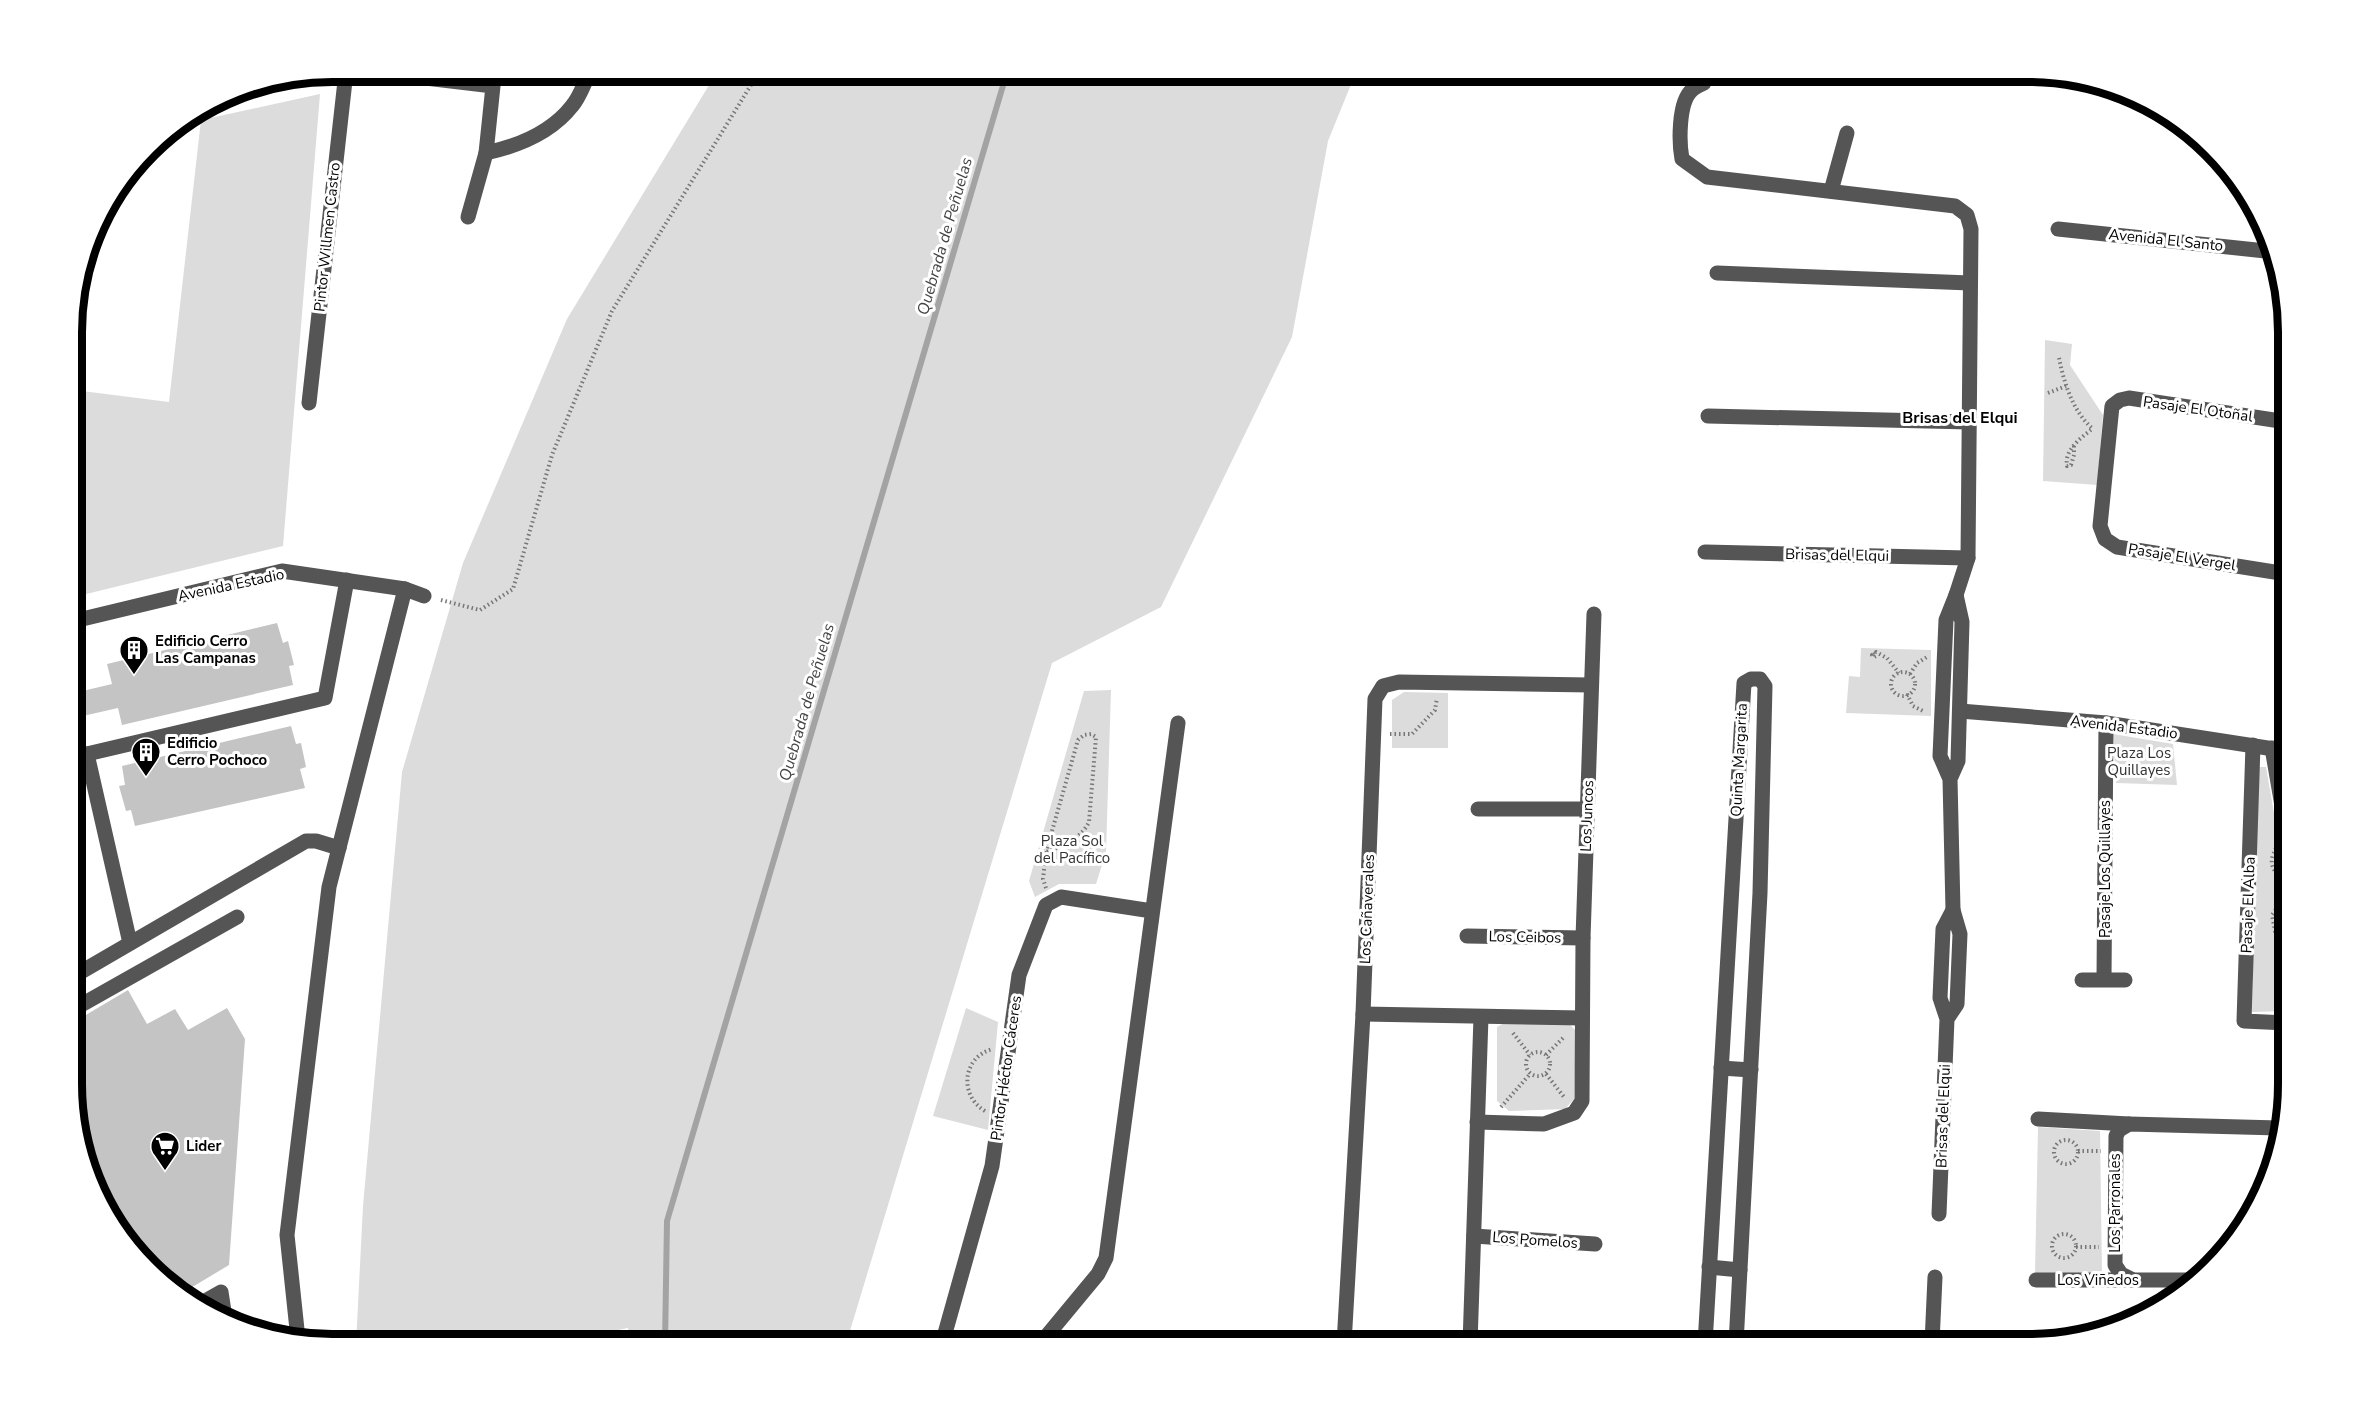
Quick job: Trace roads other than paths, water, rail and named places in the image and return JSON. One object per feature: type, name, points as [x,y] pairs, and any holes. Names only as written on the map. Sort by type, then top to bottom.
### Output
[{"type":"street","name":"Pintor Willmen Castro","points":[[309,403],[345,82]]},
{"type":"street","points":[[459,82],[493,86],[486,153],[468,217]]},
{"type":"street","points":[[486,153],[517,146],[548,128],[573,106],[585,82]]},
{"type":"street","points":[[1704,83],[1690,91],[1684,106],[1679,143],[1682,159],[1707,177],[1831,191],[1847,133]]},
{"type":"street","name":"Brisas del Elqui","points":[[1831,191],[1955,206],[1967,215],[1971,229],[1968,558],[1946,620],[1940,756],[1950,779],[1953,910],[1960,934],[1957,1004],[1947,1019],[1940,1214]]},
{"type":"street","name":"Avenida El Santo","points":[[2058,228],[2263,251]]},
{"type":"street","points":[[1717,273],[1970,283]]},
{"type":"street","name":"Pasaje El Otoñal","points":[[2112,406],[2120,400],[2129,398],[2278,421]]},
{"type":"street","name":"Pasaje El Vergel","points":[[2112,406],[2100,526],[2105,539],[2117,547],[2278,572]]},
{"type":"street","points":[[1708,416],[1970,422]]},
{"type":"street","name":"Brisas del Elqui","points":[[1705,552],[1968,558]]},
{"type":"street","name":"Avenida Estadio","points":[[82,619],[282,572],[405,589],[424,596]]},
{"type":"street","points":[[82,755],[325,698],[347,580]]},
{"type":"street","points":[[297,1331],[287,1235],[329,887],[405,589]]},
{"type":"street","name":"Brisas del Elqui","points":[[1950,779],[1958,761],[1960,711],[1962,622],[1956,596]]},
{"type":"street","name":"Los Juncos","points":[[1482,1122],[1544,1124],[1575,1112],[1582,1101],[1583,938],[1594,614]]},
{"type":"street","name":"Quinta Margarita","points":[[1706,1334],[1744,683],[1751,679],[1760,679],[1766,686],[1760,893],[1737,1334]]},
{"type":"street","name":"Los Cañaverales","points":[[1345,1334],[1363,1014],[1375,699],[1383,686],[1399,681],[1591,685]]},
{"type":"street","name":"Avenida Estadio","points":[[1960,711],[2106,723],[2278,749]]},
{"type":"street","points":[[1048,1334],[1098,1274],[1106,1258],[1178,723]]},
{"type":"street","name":"Pasaje Los Quillayes","points":[[2104,979],[2106,723]]},
{"type":"street","name":"Pasaje El Alba","points":[[2253,745],[2244,1021],[2278,1023]]},
{"type":"street","points":[[2272,748],[2278,798]]},
{"type":"street","points":[[82,759],[130,943]]},
{"type":"street","points":[[1478,809],[1587,809]]},
{"type":"street","points":[[82,971],[306,841],[316,841],[339,848]]},
{"type":"street","points":[[1732,890],[1760,893]]},
{"type":"street","name":"Pintor Héctor Cáceres","points":[[945,1334],[992,1166],[1018,975],[1046,905],[1061,897],[1152,911]]},
{"type":"street","points":[[82,1004],[237,917]]},
{"type":"street","name":"Los Ceibos","points":[[1467,936],[1583,938]]},
{"type":"street","points":[[2082,980],[2125,980]]},
{"type":"street","points":[[1363,1014],[1582,1018]]},
{"type":"street","points":[[1470,1334],[1482,1122],[1481,1017]]},
{"type":"street","points":[[1721,1068],[1751,1070]]},
{"type":"street","points":[[2038,1119],[2274,1128]]},
{"type":"street","name":"Los Parronales","points":[[2129,1124],[2118,1130],[2116,1136],[2115,1265],[2121,1274],[2131,1279]]},
{"type":"street","name":"Los Pomelos","points":[[1474,1236],[1595,1244]]},
{"type":"street","points":[[1709,1267],[1740,1270]]},
{"type":"street","points":[[1932,1334],[1935,1277]]},
{"type":"street","name":"Los Viñedos","points":[[2036,1280],[2182,1280]]},
{"type":"street","points":[[207,1300],[221,1292],[224,1309]]},
{"type":"waterway","name":"Quebrada de Peñuelas","points":[[665,1334],[667,1221],[1004,82]]},
{"type":"place","name":"Edificio Cerro Las Campanas","points":[[134,676]]},
{"type":"place","name":"Edificio Cerro Pochoco","points":[[146,778]]},
{"type":"place","name":"Lider","points":[[165,1172]]},
{"type":"district","name":"Brisas del Elqui","points":[[1960,417]]},
{"type":"park label","name":"Plaza Los Quillayes","points":[[2139,762]]},
{"type":"park label","name":"Plaza Sol del Pacífico","points":[[1072,850]]}]
